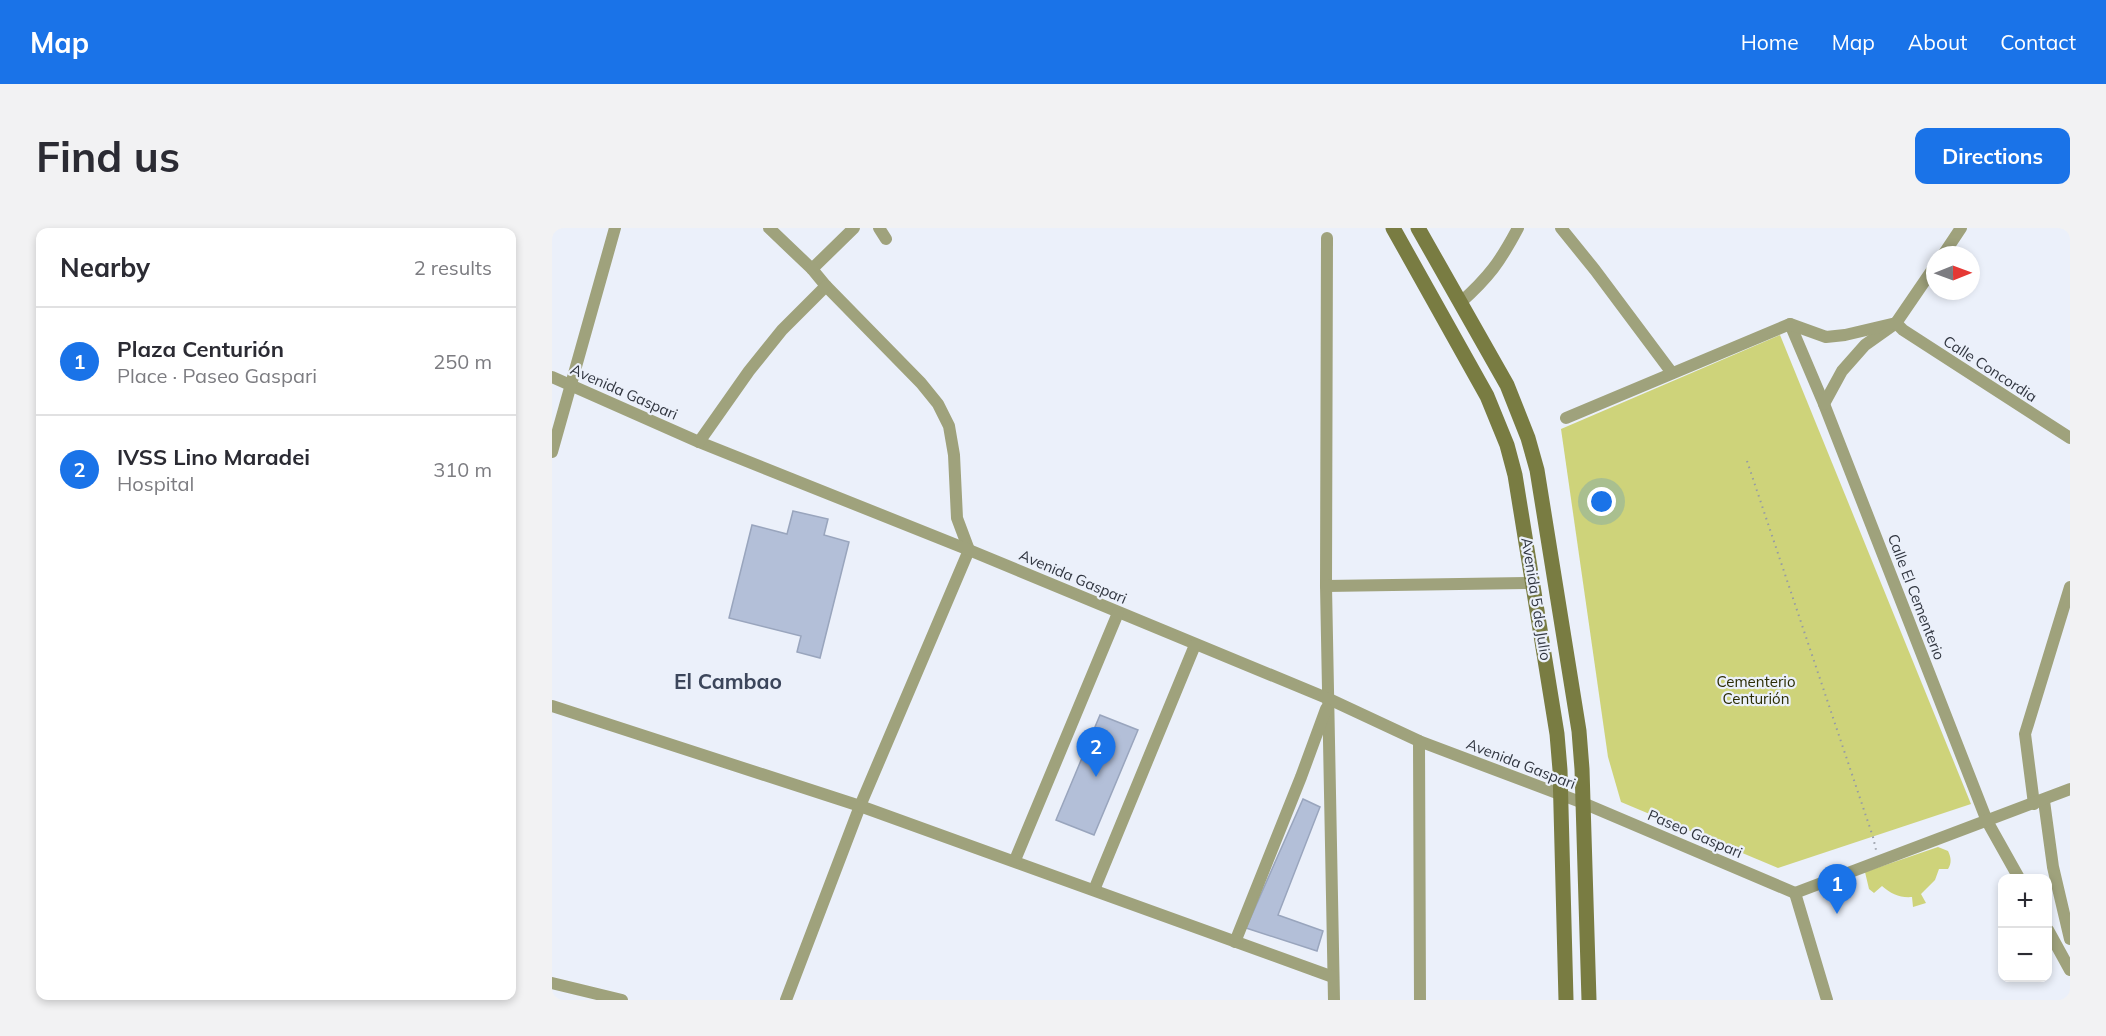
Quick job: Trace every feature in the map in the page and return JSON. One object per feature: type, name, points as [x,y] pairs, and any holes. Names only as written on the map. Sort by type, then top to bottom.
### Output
[{"type":"street","points":[[552,452],[615,228]]},
{"type":"street","points":[[769,228],[812,269],[921,383],[938,404],[949,426],[954,455],[957,518],[969,550],[860,806],[786,1000]]},
{"type":"street","points":[[812,269],[854,228]]},
{"type":"street","points":[[879,228],[886,239]]},
{"type":"street","name":"Avenida 5 de Julio","points":[[1393,228],[1487,396],[1500,426],[1515,475],[1554,713],[1560,796],[1566,1000]]},
{"type":"street","name":"Avenida 5 de Julio","points":[[1418,228],[1507,386],[1533,454],[1575,700],[1582,769],[1589,1000]]},
{"type":"street","points":[[1460,303],[1486,279],[1502,258],[1518,228]]},
{"type":"street","points":[[1561,228],[1672,373]]},
{"type":"street","points":[[1949,246],[1961,228]]},
{"type":"street","points":[[1327,238],[1326,586],[1334,1000]]},
{"type":"street","points":[[1824,404],[1842,371],[1865,345],[1896,323],[1926,279]]},
{"type":"street","points":[[699,442],[748,371],[782,330],[826,286]]},
{"type":"street","points":[[1566,418],[1790,324],[1826,337],[1896,323]]},
{"type":"street","name":"Calle Concordia","points":[[1896,323],[1903,330],[2070,438]]},
{"type":"street","name":"Calle El Cementerio","points":[[1790,324],[1824,404],[1987,821],[2016,874]]},
{"type":"street","name":"Avenida Gaspari","points":[[552,377],[699,442],[969,550],[1329,699],[1419,741],[1583,803]]},
{"type":"street","points":[[1326,586],[1534,583]]},
{"type":"street","points":[[2070,587],[2025,734],[2070,939]]},
{"type":"street","points":[[1015,860],[1118,613]]},
{"type":"street","points":[[1095,890],[1195,645]]},
{"type":"street","points":[[1235,942],[1301,777],[1329,699]]},
{"type":"street","points":[[552,706],[860,806],[1015,860],[1333,977]]},
{"type":"street","points":[[1419,741],[1420,1000]]},
{"type":"street","points":[[1827,1000],[1795,893],[2070,789]]},
{"type":"street","name":"Paseo Gaspari","points":[[1583,803],[1795,893]]},
{"type":"street","points":[[2052,937],[2070,970]]},
{"type":"street","points":[[552,983],[621,1000]]},
{"type":"path","points":[[1747,461],[1874,837],[1878,862]]},
{"type":"green space","name":"Cementerio Centurión","points":[[1780,335],[1971,804],[1778,868],[1621,802],[1608,757],[1561,429]]},
{"type":"green space","points":[[1938,847],[1948,851],[1950,864],[1948,869],[1939,869],[1935,880],[1921,894],[1926,903],[1913,907],[1912,897],[1896,895],[1882,886],[1874,893],[1869,889],[1865,872]]},
{"type":"building","points":[[793,511],[828,519],[824,535],[849,542],[820,658],[797,652],[801,636],[729,618],[752,525],[787,534]]},
{"type":"building","points":[[1100,715],[1138,730],[1094,835],[1056,820]]},
{"type":"building","points":[[1303,799],[1320,807],[1278,915],[1323,931],[1317,951],[1246,928]]},
{"type":"place","name":"IVSS Lino Maradei","points":[[1096,777]]},
{"type":"place","name":"Plaza Centurión","points":[[1837,914]]},
{"type":"district","name":"El Cambao","points":[[728,682]]}]
